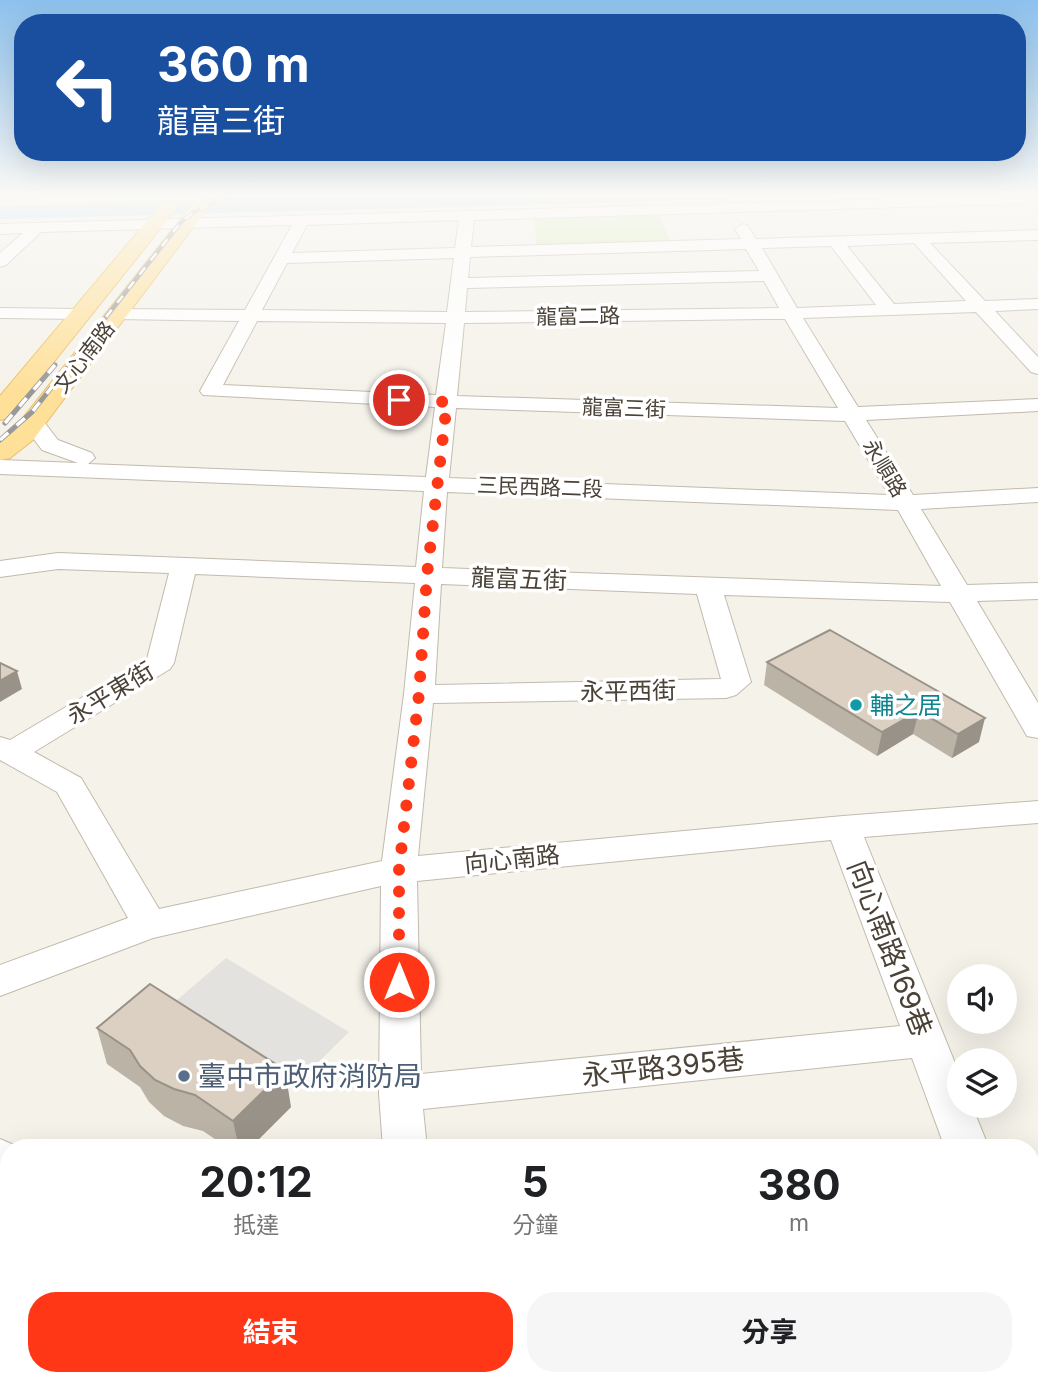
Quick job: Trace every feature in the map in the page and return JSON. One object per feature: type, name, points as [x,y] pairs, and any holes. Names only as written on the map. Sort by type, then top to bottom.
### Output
[{"type":"main road","name":"文心南路","points":[[0,412],[124,262]]},
{"type":"main road","name":"文心南路","points":[[0,453],[24,434],[157,262]]},
{"type":"street","points":[[251,316],[281,262]]},
{"type":"street","points":[[404,1139],[400,1094],[399,870],[461,262]]},
{"type":"street","name":"永順路","points":[[762,262],[1038,729]]},
{"type":"street","points":[[851,262],[889,310]]},
{"type":"street","points":[[939,262],[1038,369]]},
{"type":"street","points":[[458,283],[771,276]]},
{"type":"street","name":"龍富二路","points":[[117,314],[455,318],[792,313],[1038,304]]},
{"type":"street","points":[[0,313],[80,314]]},
{"type":"street","name":"龍富三街","points":[[251,316],[210,391],[828,415],[1038,405]]},
{"type":"street","points":[[33,423],[50,445],[84,458]]},
{"type":"street","name":"三民西路二段","points":[[0,453],[438,477],[901,495],[1038,495]]},
{"type":"street","name":"三民西路二段","points":[[0,467],[438,477]]},
{"type":"street","name":"三民西路二段","points":[[901,495],[1038,481]]},
{"type":"street","name":"龍富五街","points":[[0,569],[58,561],[960,594],[1038,591]]},
{"type":"street","name":"永平東街","points":[[5,750],[160,663],[184,566]]},
{"type":"street","name":"永平西街","points":[[419,694],[726,690],[736,682],[708,586]]},
{"type":"street","points":[[5,750],[69,785],[150,925]]},
{"type":"street","name":"向心南路","points":[[0,981],[106,939],[150,925],[399,870],[843,827],[1038,812]]},
{"type":"street","name":"向心南路169巷","points":[[843,827],[964,1139]]},
{"type":"street","name":"永平路395巷","points":[[400,1094],[926,1040]]},
{"type":"shaded area","points":[[226,958],[349,1032],[301,1079],[177,1000]]},
{"type":"building","points":[[830,630],[985,718],[958,734],[919,711],[882,732],[767,662]]},
{"type":"building","points":[[0,663],[17,671],[0,681]]},
{"type":"building","points":[[150,984],[285,1070],[233,1121],[195,1095],[155,1080],[140,1066],[130,1050],[97,1028]]},
{"type":"railway","points":[[95,331],[150,262]]},
{"type":"railway","points":[[0,440],[32,412],[97,330]]},
{"type":"railway","points":[[5,423],[55,365]]},
{"type":"place","name":"輔之居","points":[[856,705]]},
{"type":"place","name":"臺中市政府消防局","points":[[184,1076]]},
{"type":"route","points":[[399,400],[447,402],[427,575],[419,694],[399,870],[399,982]]}]
